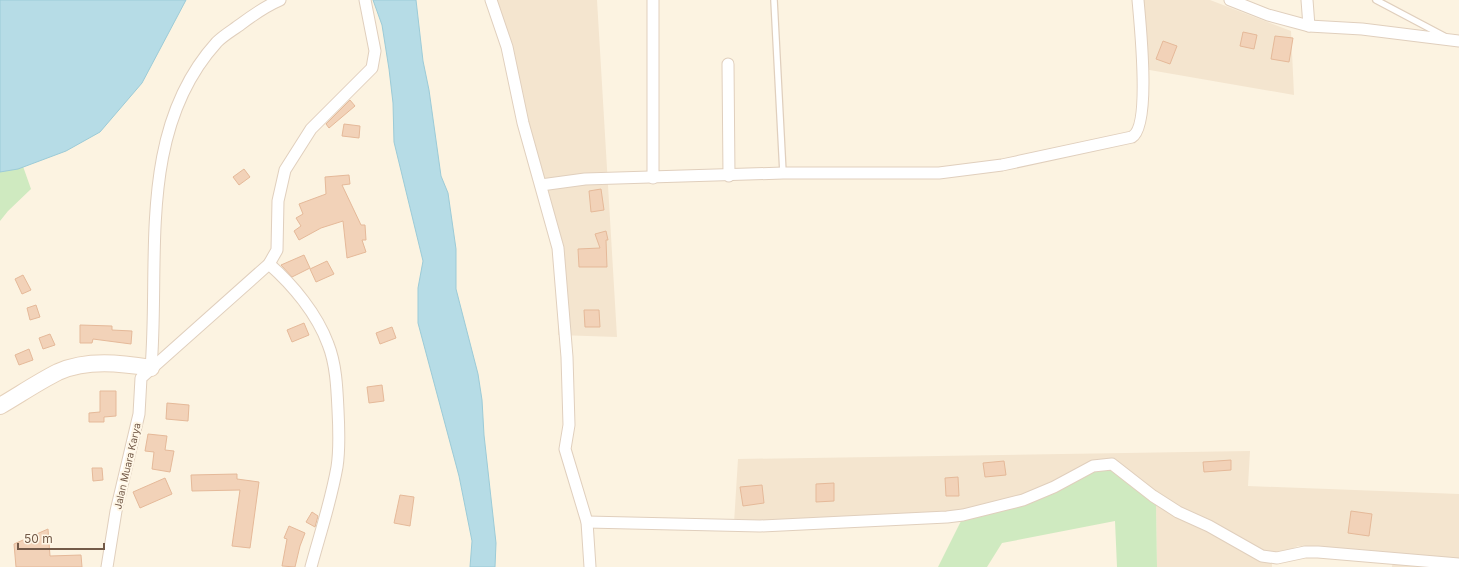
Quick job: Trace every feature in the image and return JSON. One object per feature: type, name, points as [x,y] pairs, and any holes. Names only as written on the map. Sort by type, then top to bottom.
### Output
[{"type":"street","points":[[151,368],[153,343],[154,228],[160,175],[174,113],[180,96],[189,81],[218,42],[252,16],[280,0]]},
{"type":"street","points":[[0,406],[59,372],[89,364],[107,363],[151,368],[269,264],[277,250],[278,201],[285,170],[311,129],[372,68],[375,51],[365,0]]},
{"type":"street","points":[[492,0],[508,47],[523,123],[558,248],[567,357],[569,425],[565,449],[587,522],[590,567]]},
{"type":"street","points":[[653,0],[653,178]]},
{"type":"street","points":[[541,185],[585,179],[729,176],[783,173],[951,171],[1002,165],[1132,137],[1136,135],[1141,116],[1143,53],[1138,0]]},
{"type":"street","points":[[1230,0],[1268,15],[1309,26],[1362,29],[1455,40]]},
{"type":"street","points":[[1307,0],[1309,26]]},
{"type":"street","points":[[728,64],[729,176]]},
{"type":"street","points":[[269,264],[290,284],[311,312],[328,343],[333,361],[337,394],[339,450],[337,468],[312,567]]},
{"type":"street","name":"Jalan Muara Karya","points":[[107,567],[116,511],[139,414],[141,378],[151,368]]},
{"type":"street","points":[[587,522],[760,526],[947,517],[963,515],[1023,500],[1093,466],[1112,464],[1153,496],[1178,512],[1209,526],[1275,563],[1305,552],[1318,552],[1459,564]]},
{"type":"lane","points":[[774,0],[783,173]]},
{"type":"lane","points":[[1376,0],[1455,40]]},
{"type":"shaded area","points":[[488,0],[597,0],[617,337],[558,335],[558,301],[554,239],[509,67]]},
{"type":"shaded area","points":[[1138,0],[1210,0],[1291,31],[1294,95],[1138,68]]},
{"type":"shaded area","points":[[1250,451],[1248,486],[1459,494],[1459,567],[1392,567],[1393,558],[1298,546],[1272,558],[1272,567],[1157,567],[1156,501],[734,523],[738,459]]},
{"type":"green space","points":[[0,155],[19,155],[31,189],[8,211],[0,221]]},
{"type":"green space","points":[[1107,469],[1116,472],[1156,501],[1157,567],[1117,567],[1115,521],[1002,543],[987,567],[938,567],[964,515],[1087,471]]},
{"type":"water","points":[[0,0],[186,0],[142,83],[100,132],[66,151],[18,169],[0,172]]},
{"type":"water","points":[[373,0],[416,0],[423,61],[429,90],[441,176],[448,193],[456,249],[456,289],[478,374],[482,400],[484,435],[496,543],[495,567],[470,567],[472,541],[459,476],[418,323],[418,288],[423,261],[394,142],[393,103],[389,69],[382,25]]},
{"type":"building","points":[[1243,32],[1257,35],[1254,49],[1240,46]]},
{"type":"building","points":[[1275,36],[1293,38],[1289,62],[1271,59]]},
{"type":"building","points":[[1163,41],[1177,46],[1170,64],[1156,59]]},
{"type":"building","points":[[350,100],[355,106],[329,128],[326,124]]},
{"type":"building","points":[[344,124],[360,126],[359,138],[342,136]]},
{"type":"building","points":[[244,169],[250,177],[239,185],[233,177]]},
{"type":"building","points":[[349,175],[350,184],[342,185],[361,225],[365,225],[366,240],[362,240],[366,252],[347,258],[343,221],[321,228],[299,240],[294,231],[301,226],[296,218],[303,214],[299,204],[326,194],[325,177]]},
{"type":"building","points":[[601,189],[604,210],[591,212],[589,191]]},
{"type":"building","points":[[606,231],[608,240],[606,240],[607,267],[579,267],[578,249],[600,248],[595,234]]},
{"type":"building","points":[[304,255],[310,268],[292,277],[281,265]]},
{"type":"building","points":[[327,261],[334,274],[316,282],[310,269]]},
{"type":"building","points":[[23,275],[31,290],[22,294],[15,279]]},
{"type":"building","points":[[36,305],[40,317],[30,320],[27,308]]},
{"type":"building","points":[[584,310],[599,310],[600,327],[585,327]]},
{"type":"building","points":[[304,323],[309,335],[292,342],[287,330]]},
{"type":"building","points":[[80,325],[112,326],[112,330],[132,331],[131,344],[93,339],[92,343],[80,343]]},
{"type":"building","points":[[392,327],[396,338],[380,344],[376,333]]},
{"type":"building","points":[[50,334],[55,345],[43,349],[39,338]]},
{"type":"building","points":[[29,349],[33,360],[19,365],[15,355]]},
{"type":"building","points":[[382,385],[384,401],[369,403],[367,387]]},
{"type":"building","points":[[100,391],[116,391],[116,416],[104,417],[104,422],[89,422],[89,413],[100,412]]},
{"type":"building","points":[[167,403],[189,405],[188,421],[166,419]]},
{"type":"building","points":[[148,434],[167,436],[165,450],[174,451],[170,472],[152,469],[154,452],[145,451]]},
{"type":"building","points":[[1231,460],[1231,470],[1204,472],[1203,462]]},
{"type":"building","points":[[1004,461],[1006,475],[985,477],[983,463]]},
{"type":"building","points":[[92,468],[102,468],[103,480],[93,481]]},
{"type":"building","points":[[237,474],[237,479],[259,482],[250,548],[232,546],[240,490],[192,491],[191,475]]},
{"type":"building","points":[[958,477],[959,496],[946,496],[945,478]]},
{"type":"building","points":[[165,478],[172,494],[140,508],[133,492]]},
{"type":"building","points":[[834,483],[834,501],[816,502],[816,484]]},
{"type":"building","points":[[762,485],[764,503],[743,506],[740,487]]},
{"type":"building","points":[[400,495],[414,497],[410,526],[394,523]]},
{"type":"building","points":[[1351,511],[1372,514],[1369,536],[1348,533]]},
{"type":"building","points":[[312,512],[318,516],[315,527],[306,522]]},
{"type":"building","points":[[289,526],[305,533],[295,567],[282,566],[287,539],[284,538]]},
{"type":"building","points":[[48,529],[50,556],[81,555],[82,567],[16,567],[14,544]]}]
